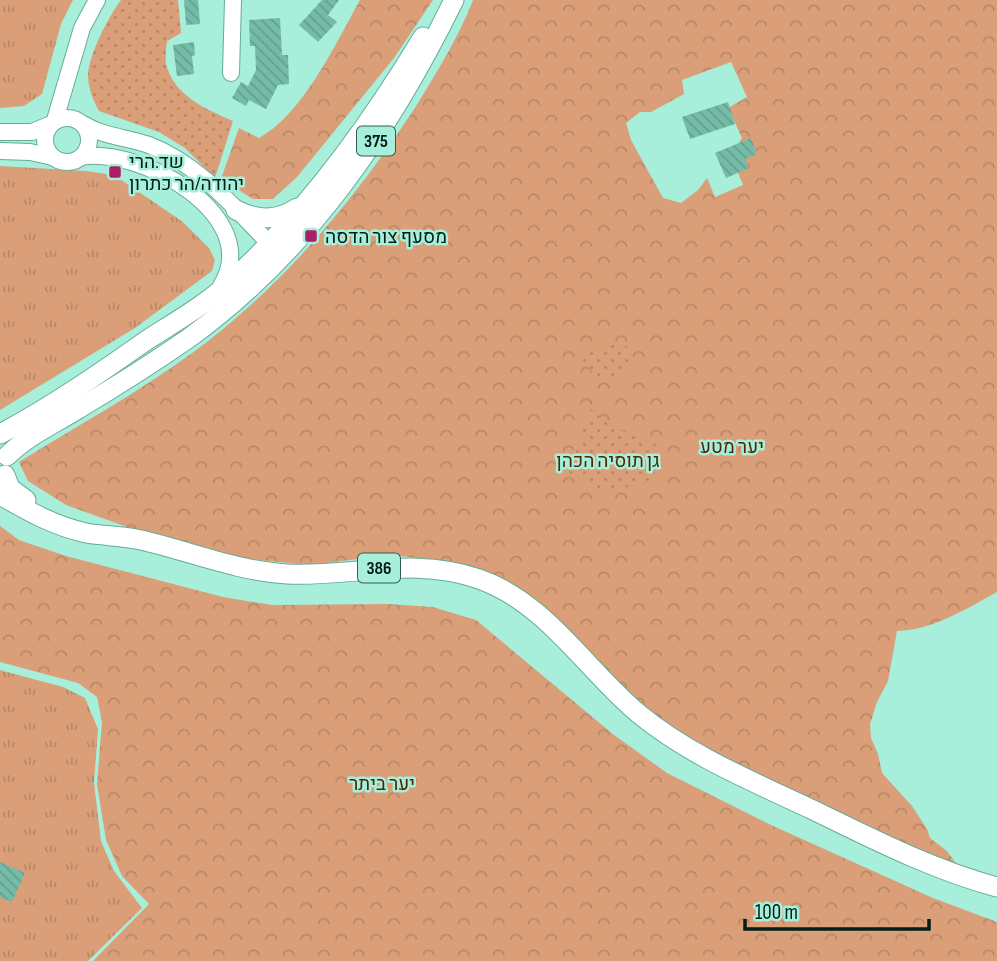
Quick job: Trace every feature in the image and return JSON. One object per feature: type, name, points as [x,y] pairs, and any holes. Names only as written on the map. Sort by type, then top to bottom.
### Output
[{"type":"main road","name":"375","points":[[0,434],[114,363],[216,294],[269,243],[307,201],[368,120],[418,46],[444,0]]},
{"type":"main road","name":"375","points":[[3,464],[22,443],[104,394],[189,337],[246,293],[274,265],[331,200],[376,139],[410,85],[454,0]]},
{"type":"main road","points":[[236,210],[256,218],[269,219],[288,214],[307,201]]},
{"type":"main road","name":"386","points":[[3,464],[8,484],[14,492],[86,533]]},
{"type":"main road","name":"386","points":[[0,495],[44,519],[86,533],[138,539],[236,566],[285,574],[425,567],[481,580],[533,611],[638,713],[677,742],[746,779],[919,860],[964,878],[997,887]]},
{"type":"street","points":[[52,157],[45,144],[45,136],[68,83],[82,28],[97,0]]},
{"type":"street","points":[[231,73],[233,0]]},
{"type":"street","points":[[68,83],[68,97],[90,138],[89,146],[81,157]]},
{"type":"street","points":[[0,132],[32,132],[63,117],[80,122],[96,132],[148,145],[168,154],[198,174],[269,243],[274,251],[274,265]]},
{"type":"street","points":[[0,151],[30,152],[67,162],[81,157],[105,155],[141,164],[172,179],[225,229],[232,258],[228,275],[216,294]]},
{"type":"green space","points":[[0,0],[73,0],[61,24],[42,94],[24,106],[0,108]]},
{"type":"green space","points":[[121,0],[178,0],[181,33],[167,41],[166,47],[166,64],[170,75],[176,85],[192,100],[233,121],[215,178],[185,148],[159,132],[99,111],[89,85],[89,66],[100,36]]},
{"type":"green space","points":[[360,0],[433,0],[394,58],[297,177],[273,199],[253,199],[221,179],[239,128],[259,138],[290,112],[317,76]]},
{"type":"green space","name":"יער מטע","points":[[473,0],[997,0],[997,592],[936,623],[897,631],[888,681],[870,724],[871,738],[882,773],[912,806],[930,838],[947,851],[961,870],[737,769],[636,705],[572,636],[461,568],[437,560],[391,555],[309,565],[238,558],[141,532],[66,505],[28,481],[19,462],[130,395],[195,351],[228,325],[289,268],[345,205],[395,138],[455,40]],"holes":[[[731,62],[747,97],[721,112],[732,116],[742,138],[731,155],[743,185],[715,197],[707,178],[698,190],[681,203],[663,198],[631,140],[626,123],[640,112],[651,112],[684,94],[682,80]]]},
{"type":"green space","points":[[0,166],[114,175],[183,222],[209,248],[215,260],[212,271],[135,328],[0,410]]},
{"type":"green space","points":[[625,341],[633,370],[600,381],[578,355]]},
{"type":"green space","name":"גן תוסיה הכהן","points":[[591,409],[612,427],[658,445],[653,481],[601,493],[565,470]]},
{"type":"green space","name":"יער ביתר","points":[[0,526],[19,540],[66,556],[223,597],[272,605],[387,604],[433,607],[476,620],[614,735],[667,773],[771,825],[933,898],[997,922],[997,961],[93,961],[149,904],[122,876],[106,840],[97,784],[102,722],[97,697],[78,683],[0,662]]},
{"type":"green space","points":[[0,670],[63,687],[85,698],[98,729],[94,783],[101,841],[114,871],[142,908],[88,961],[0,961]]},
{"type":"building","points":[[184,0],[198,0],[200,24],[186,25]]},
{"type":"building","points":[[322,0],[339,0],[328,15],[337,22],[318,42],[299,25]]},
{"type":"building","points":[[280,18],[282,55],[288,55],[289,84],[278,85],[266,109],[249,100],[246,106],[232,98],[241,82],[248,86],[256,70],[255,46],[250,46],[249,20]]},
{"type":"building","points":[[194,42],[194,74],[177,76],[173,45]]},
{"type":"building","points":[[728,102],[735,124],[690,139],[682,117]]},
{"type":"building","points":[[751,138],[757,154],[745,159],[749,168],[726,178],[715,153]]},
{"type":"building","points":[[0,862],[25,873],[12,902],[0,897]]},
{"type":"place","name":"שד.הרי יהודה/הר כתרון","points":[[115,172]]},
{"type":"place","name":"מסעף צור הדסה","points":[[311,236]]}]
